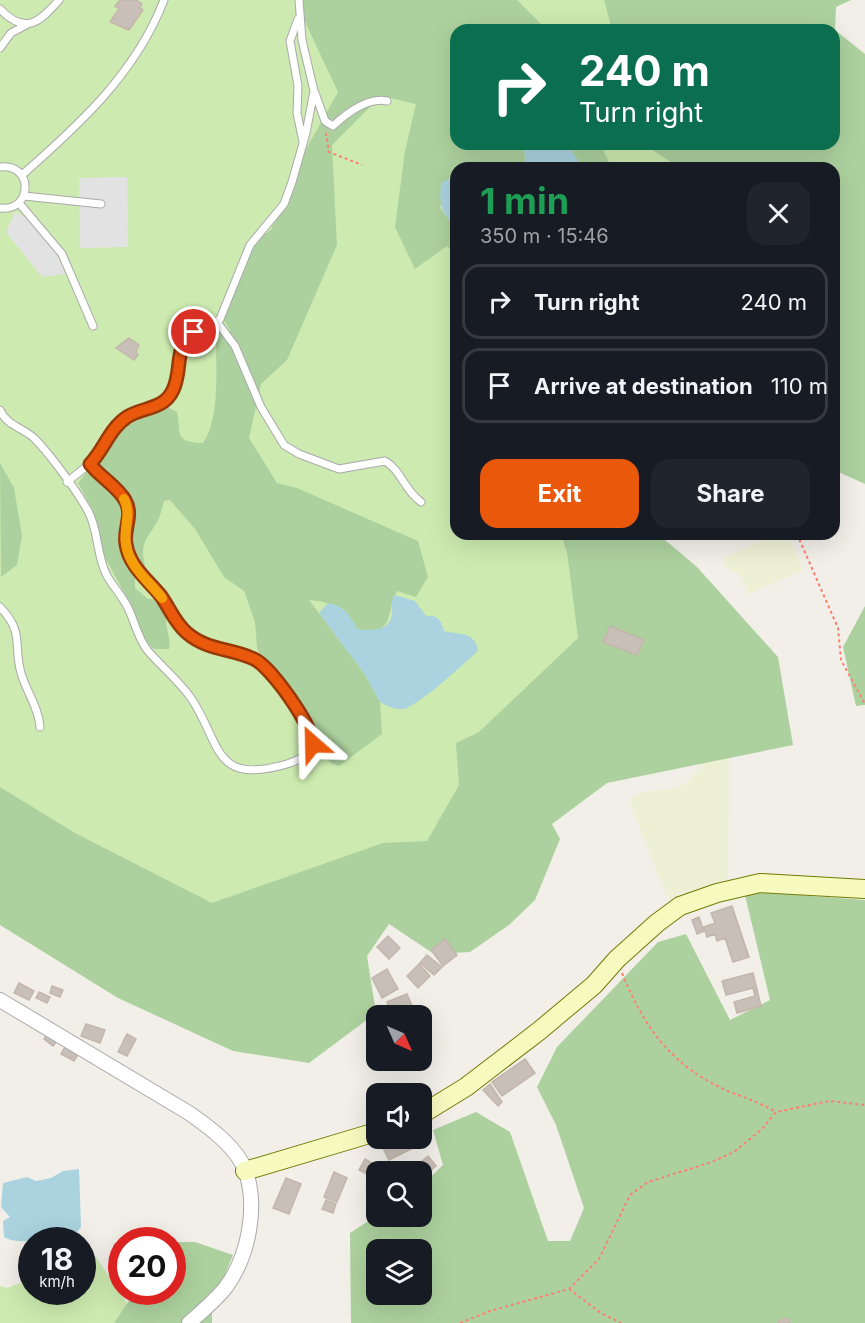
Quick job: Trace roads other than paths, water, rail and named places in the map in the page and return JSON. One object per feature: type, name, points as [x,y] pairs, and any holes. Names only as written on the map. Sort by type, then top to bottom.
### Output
[{"type":"street","points":[[432,1108],[466,1087],[540,1031],[594,985],[616,959],[670,912],[717,893],[760,883],[777,882],[865,889]]},
{"type":"street","points":[[0,1000],[212,1128],[245,1171],[251,1204],[242,1256],[225,1288],[189,1323]]},
{"type":"street","points":[[245,1171],[366,1135]]},
{"type":"lane","points":[[0,48],[11,33],[45,16],[59,0]]},
{"type":"lane","points":[[22,175],[98,106],[154,27],[164,0]]},
{"type":"lane","points":[[299,0],[302,40],[314,91],[325,121],[333,126],[346,115],[377,99],[387,101]]},
{"type":"lane","points":[[0,9],[16,23],[26,25]]},
{"type":"lane","points":[[300,17],[290,41],[298,86],[297,113],[303,142]]},
{"type":"lane","points":[[67,482],[90,464],[116,426],[125,419],[165,401],[177,378],[178,359],[185,340],[218,322],[250,245],[285,204],[303,142],[314,91]]},
{"type":"lane","points":[[0,166],[12,167],[22,175],[26,185],[24,196],[19,203],[10,208],[0,208]]},
{"type":"lane","points":[[24,196],[102,204]]},
{"type":"lane","points":[[19,203],[62,254],[93,326]]},
{"type":"lane","points":[[218,322],[235,346],[261,407],[284,445],[299,454],[339,469],[386,461],[394,466],[405,487],[421,502]]},
{"type":"lane","points":[[0,410],[6,420],[27,432],[46,451],[88,511],[100,559],[127,606],[141,639],[192,699],[218,752],[237,769],[249,771],[273,768],[300,760],[309,752],[312,738],[289,697],[258,662],[245,656],[212,649],[195,639],[178,624],[161,596],[138,571],[130,555],[125,543],[129,509],[125,499],[90,464]]},
{"type":"lane","points":[[0,607],[19,640],[21,673],[39,716],[40,727]]},
{"type":"water","points":[[524,150],[572,150],[578,162],[525,162]]},
{"type":"water","points":[[450,179],[450,220],[441,202],[442,182]]},
{"type":"water","points":[[394,595],[415,601],[426,616],[438,619],[444,631],[470,637],[474,640],[478,651],[419,701],[403,709],[380,702],[364,673],[319,613],[328,603],[334,604],[346,612],[357,629],[378,629],[390,621]]},
{"type":"water","points":[[79,1169],[81,1227],[18,1227],[18,1241],[4,1237],[3,1221],[10,1217],[1,1207],[3,1183],[27,1177],[36,1181],[51,1178],[63,1171]]}]
